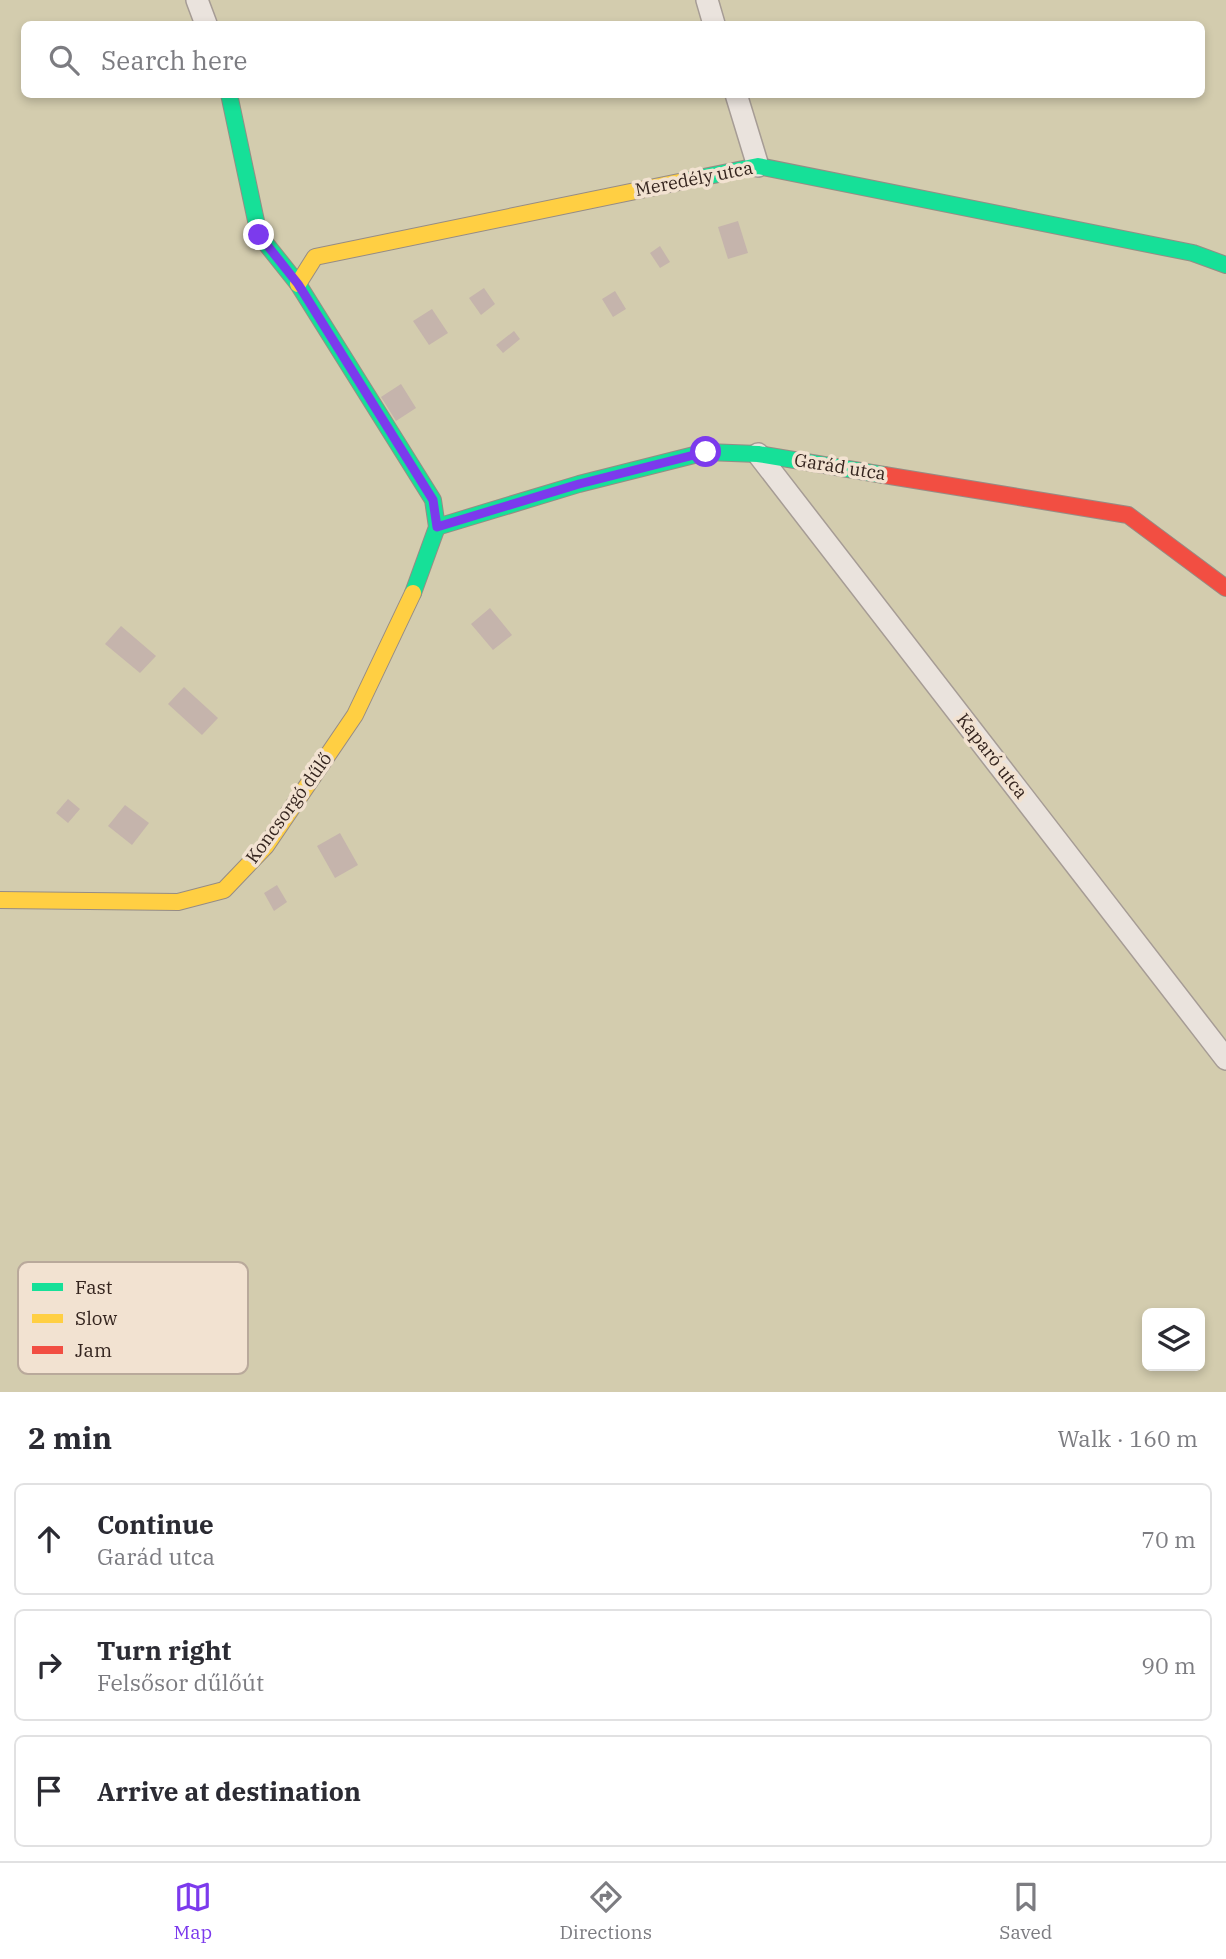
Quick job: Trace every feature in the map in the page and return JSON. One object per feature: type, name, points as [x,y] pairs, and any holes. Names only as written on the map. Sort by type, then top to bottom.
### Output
[{"type":"street","points":[[197,0],[205,21]]},
{"type":"street","points":[[707,0],[713,21]]},
{"type":"street","points":[[230,98],[259,235],[298,284],[433,500],[436,521]]},
{"type":"street","points":[[737,98],[758,166]]},
{"type":"street","name":"Meredély utca","points":[[298,284],[315,257],[758,166],[1193,253],[1226,265]]},
{"type":"street","name":"Garád utca","points":[[436,521],[706,452],[758,454],[1128,514],[1226,588]]},
{"type":"street","name":"Kaparó utca","points":[[758,454],[1226,1059]]},
{"type":"street","name":"Koncsorgó dűlő","points":[[0,900],[178,902],[224,890],[266,846],[355,715],[420,578],[436,521]]},
{"type":"shaded area","points":[[0,0],[1226,0],[1226,1392],[0,1392]]},
{"type":"building","points":[[738,221],[748,253],[728,259],[718,227]]},
{"type":"building","points":[[660,246],[670,262],[660,268],[650,253]]},
{"type":"building","points":[[484,288],[495,304],[481,315],[469,298]]},
{"type":"building","points":[[615,291],[626,309],[613,317],[602,299]]},
{"type":"building","points":[[432,309],[448,333],[429,345],[413,321]]},
{"type":"building","points":[[514,331],[520,339],[503,353],[496,345]]},
{"type":"building","points":[[401,384],[416,408],[396,421],[381,397]]},
{"type":"building","points":[[490,608],[512,635],[493,650],[471,624]]},
{"type":"building","points":[[121,626],[156,656],[140,673],[105,644]]},
{"type":"building","points":[[184,687],[218,718],[202,735],[168,704]]},
{"type":"building","points":[[68,799],[80,809],[68,823],[56,813]]},
{"type":"building","points":[[125,805],[149,823],[132,845],[108,826]]},
{"type":"building","points":[[340,833],[358,865],[335,878],[317,846]]},
{"type":"building","points":[[277,885],[287,902],[274,911],[264,893]]},
{"type":"traffic: fast","points":[[230,98],[259,235],[298,284],[433,500],[437,527],[413,593]]},
{"type":"traffic: fast","points":[[684,181],[758,166],[1193,253],[1226,265]]},
{"type":"traffic: fast","points":[[437,527],[579,484],[706,452],[758,454],[884,475]]},
{"type":"traffic: slow","points":[[298,284],[315,257],[684,181]]},
{"type":"traffic: slow","points":[[0,900],[178,902],[224,890],[266,846],[355,715],[413,593]]},
{"type":"traffic: jam","points":[[884,475],[1128,515],[1226,588]]},
{"type":"route","points":[[259,235],[298,284],[433,500],[437,527],[579,484],[706,452]]}]
